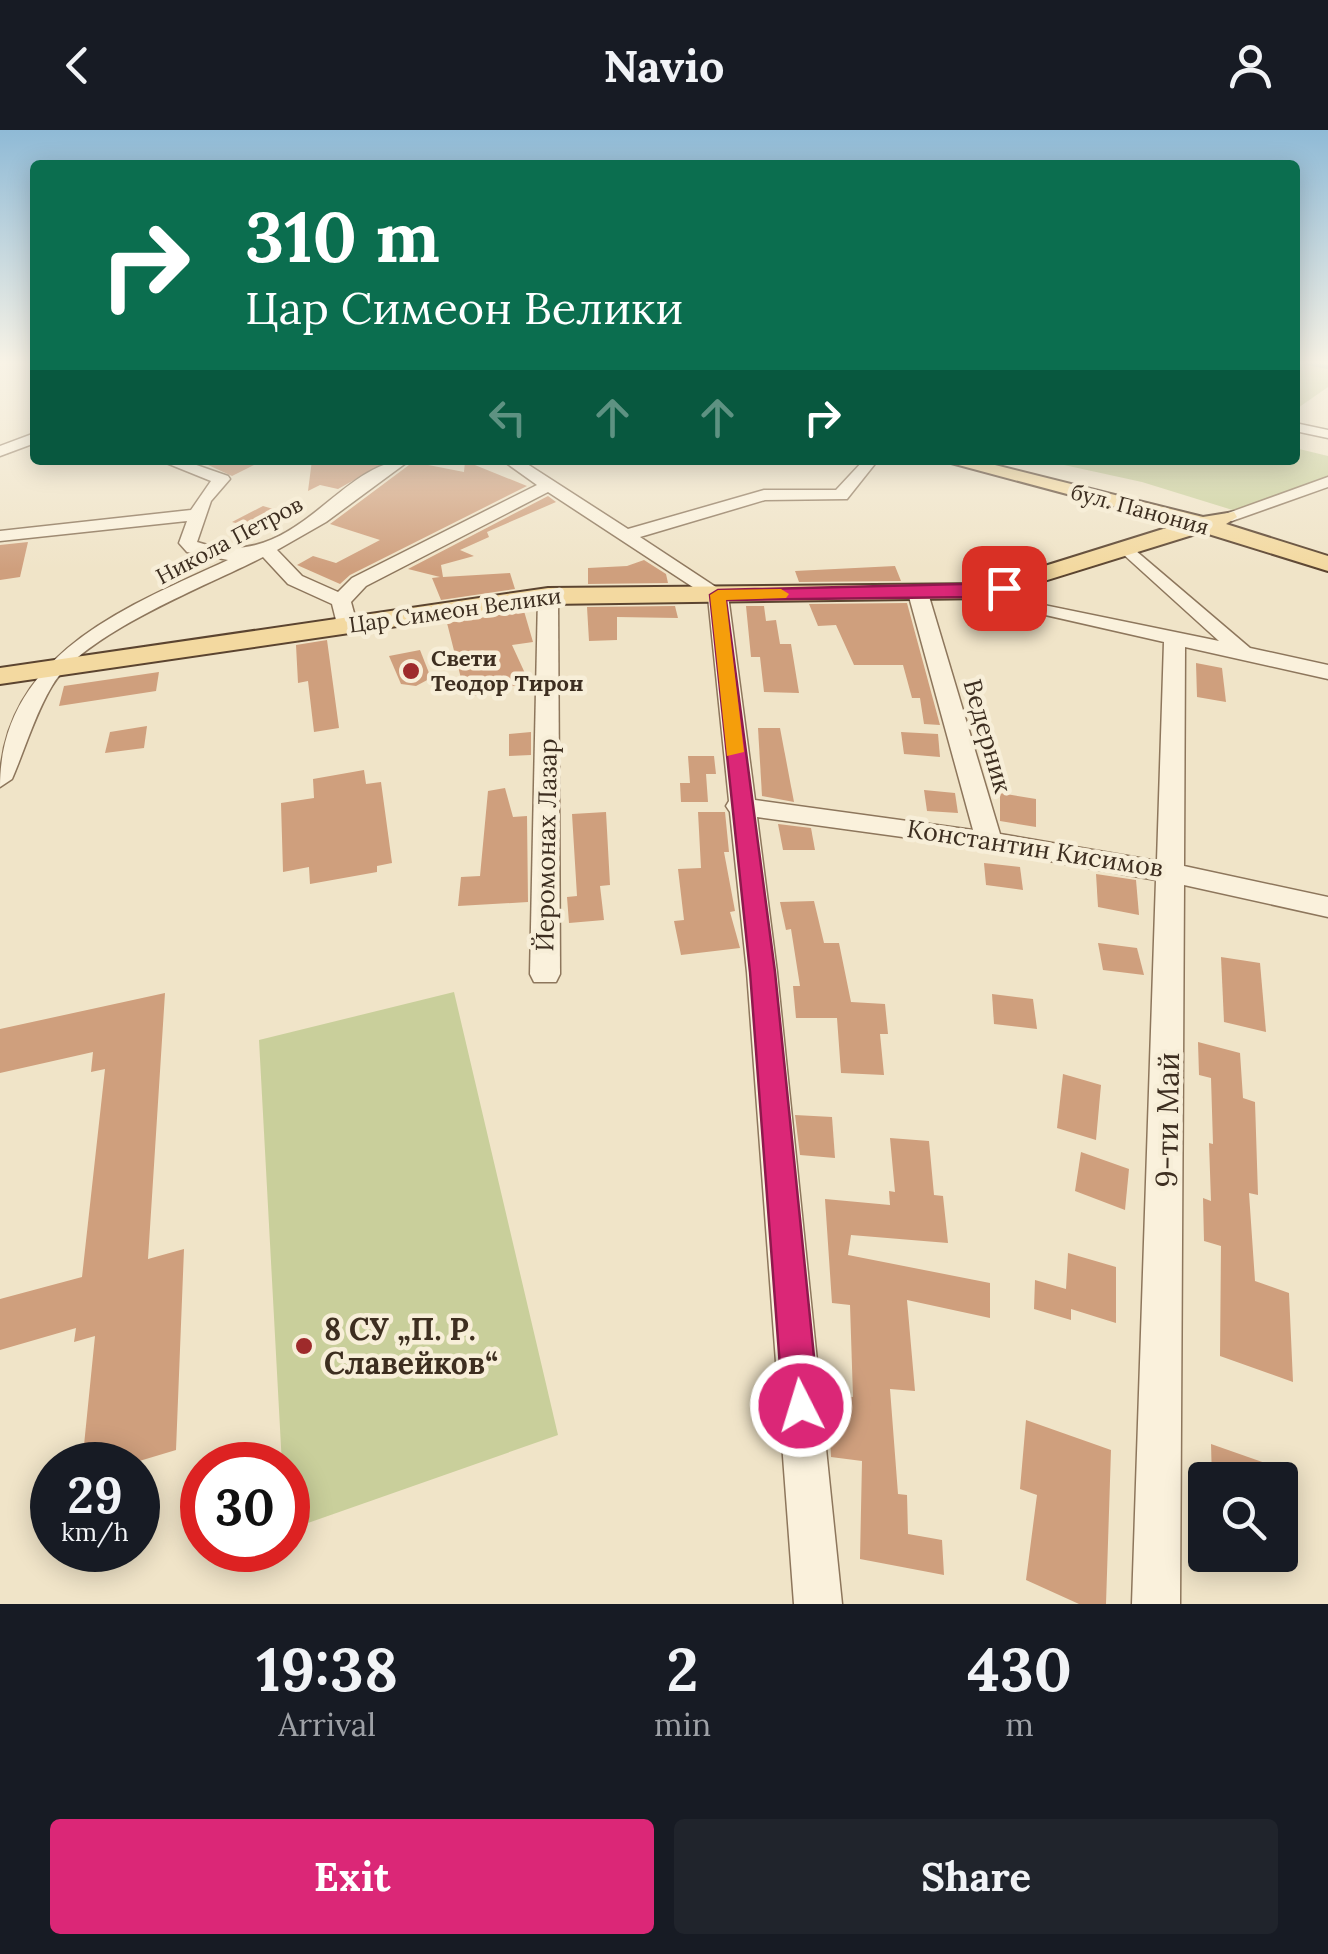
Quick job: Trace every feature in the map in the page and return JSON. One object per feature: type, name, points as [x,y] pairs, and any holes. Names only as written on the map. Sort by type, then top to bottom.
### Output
[{"type":"main road","name":"бул. Панония","points":[[972,465],[1328,548]]},
{"type":"main road","name":"бул. Панония","points":[[1007,465],[1215,521],[1328,564]]},
{"type":"main road","name":"Цар Симеон Велики","points":[[0,676],[344,613],[548,596],[973,592],[1023,584],[1215,521]]},
{"type":"street","points":[[0,451],[30,440]]},
{"type":"street","points":[[181,465],[222,479],[187,535],[193,548],[255,552],[344,613],[359,582],[549,485]]},
{"type":"street","name":"Никола Петров","points":[[54,669],[122,622],[320,518],[353,489],[394,465]]},
{"type":"street","points":[[518,465],[718,595],[739,806],[762,972],[818,1604]]},
{"type":"street","points":[[626,535],[764,495],[841,496],[867,465]]},
{"type":"street","points":[[1215,521],[1328,482]]},
{"type":"street","points":[[0,536],[196,515]]},
{"type":"street","points":[[1129,550],[1245,653]]},
{"type":"street","name":"Цар Симеон Велики","points":[[973,592],[1328,672]]},
{"type":"street","name":"Ведерник","points":[[918,593],[988,837]]},
{"type":"street","name":"Йеромонах Лазар","points":[[545,974],[548,596]]},
{"type":"street","name":"9-ти Май","points":[[1156,1604],[1175,637]]},
{"type":"street","points":[[0,779],[7,750],[43,680],[54,669]]},
{"type":"street","name":"Константин Кисимов","points":[[739,806],[988,837],[1172,870],[1328,907]]},
{"type":"green space","points":[[1300,449],[1328,456],[1328,482],[1239,512],[1142,482],[1064,465],[1300,465]]},
{"type":"green space","points":[[454,992],[558,1435],[310,1522],[310,1442],[281,1442],[259,1040]]},
{"type":"building","points":[[208,465],[254,465],[232,476]]},
{"type":"building","points":[[311,465],[381,465],[338,489],[320,485],[308,491]]},
{"type":"building","points":[[409,465],[464,472],[465,465],[475,465],[527,486],[350,575],[340,584],[297,565],[313,556],[336,563],[380,540],[330,524]]},
{"type":"building","points":[[548,496],[556,502],[487,532],[489,537],[460,550],[474,556],[441,565],[443,577],[510,573],[515,589],[441,600],[432,578],[440,577],[408,569]]},
{"type":"building","points":[[263,506],[287,513],[258,529],[232,522]]},
{"type":"building","points":[[28,542],[20,577],[0,580],[0,545]]},
{"type":"building","points":[[644,560],[666,574],[668,583],[588,584],[588,568],[627,566]]},
{"type":"building","points":[[895,566],[901,581],[799,582],[795,571]]},
{"type":"building","points":[[907,603],[940,725],[924,724],[920,698],[912,698],[903,665],[854,665],[836,625],[818,626],[809,604]]},
{"type":"building","points":[[675,606],[678,618],[617,617],[617,640],[589,641],[587,607]]},
{"type":"building","points":[[746,606],[764,606],[766,621],[776,620],[780,644],[791,644],[799,693],[764,692],[760,657],[751,657]]},
{"type":"building","points":[[524,611],[533,642],[512,645],[529,682],[466,698],[447,623]]},
{"type":"building","points":[[327,640],[339,728],[314,732],[308,681],[298,683],[296,645]]},
{"type":"building","name":"Свети Теодор Тирон","points":[[420,650],[431,678],[416,686],[401,684],[389,656]]},
{"type":"building","points":[[1196,663],[1222,668],[1226,702],[1197,697]]},
{"type":"building","points":[[159,672],[156,691],[59,706],[64,686]]},
{"type":"building","points":[[147,726],[144,748],[105,753],[110,732]]},
{"type":"building","points":[[758,728],[780,728],[794,802],[762,796]]},
{"type":"building","points":[[531,732],[531,755],[509,756],[509,734]]},
{"type":"building","points":[[901,732],[938,734],[940,757],[904,754]]},
{"type":"building","points":[[688,756],[714,756],[716,774],[706,774],[708,802],[681,802],[680,783],[690,783]]},
{"type":"building","points":[[364,770],[366,784],[381,782],[392,863],[377,866],[377,872],[310,884],[309,867],[283,872],[281,803],[314,798],[313,779]]},
{"type":"building","points":[[505,788],[513,817],[527,816],[528,902],[458,906],[461,877],[480,876],[488,791]]},
{"type":"building","points":[[924,790],[955,793],[958,813],[927,811]]},
{"type":"building","points":[[1000,793],[1036,799],[1036,827],[1000,821]]},
{"type":"building","points":[[606,812],[610,885],[600,886],[604,920],[569,923],[567,897],[577,896],[572,814]]},
{"type":"building","points":[[698,812],[725,812],[729,852],[724,852],[735,911],[730,912],[740,948],[681,955],[674,921],[684,920],[678,869],[701,868]]},
{"type":"building","points":[[778,824],[811,828],[815,850],[783,850]]},
{"type":"building","points":[[984,863],[1020,867],[1023,890],[986,885]]},
{"type":"building","points":[[1096,874],[1136,880],[1139,915],[1098,907]]},
{"type":"building","points":[[814,901],[824,943],[839,943],[851,1002],[885,1004],[888,1034],[880,1034],[884,1075],[841,1073],[837,1018],[796,1018],[793,986],[800,986],[791,929],[786,930],[780,902]]},
{"type":"building","points":[[1098,943],[1137,948],[1144,975],[1103,970]]},
{"type":"building","points":[[1221,957],[1260,963],[1266,1032],[1224,1022]]},
{"type":"building","points":[[165,993],[148,1259],[184,1249],[176,1450],[160,1455],[160,1442],[84,1442],[95,1336],[74,1342],[76,1328],[0,1350],[0,1299],[82,1277],[105,1069],[91,1072],[93,1052],[0,1073],[0,1029]]},
{"type":"building","points":[[992,994],[1033,999],[1037,1029],[994,1024]]},
{"type":"building","points":[[1198,1042],[1240,1053],[1243,1098],[1255,1102],[1258,1195],[1249,1193],[1255,1281],[1289,1293],[1293,1382],[1220,1356],[1221,1246],[1204,1241],[1203,1198],[1211,1201],[1211,1078],[1199,1075]]},
{"type":"building","points":[[1063,1074],[1101,1085],[1096,1140],[1057,1128]]},
{"type":"building","points":[[795,1115],[832,1117],[835,1158],[800,1155]]},
{"type":"building","points":[[890,1138],[929,1141],[934,1195],[943,1196],[948,1243],[851,1235],[848,1255],[990,1283],[990,1318],[907,1300],[915,1391],[890,1389],[898,1494],[907,1495],[908,1534],[942,1540],[944,1575],[860,1559],[862,1461],[831,1457],[828,1394],[853,1397],[850,1305],[832,1303],[825,1199],[890,1205],[889,1191],[895,1192]]},
{"type":"building","points":[[1081,1152],[1129,1169],[1125,1210],[1075,1191]]},
{"type":"building","points":[[1068,1253],[1116,1267],[1116,1323],[1071,1309],[1071,1320],[1034,1309],[1035,1280],[1066,1289]]},
{"type":"building","points":[[1026,1420],[1111,1450],[1106,1604],[1079,1604],[1026,1580],[1037,1495],[1020,1489]]},
{"type":"building","points":[[1211,1444],[1262,1462],[1212,1462]]},
{"type":"slow traffic","points":[[734,752],[718,595],[781,594]]},
{"type":"place","name":"Свети Теодор Тирон","points":[[411,671]]},
{"type":"place","name":"8 СУ „П. Р. Славейков“","points":[[304,1346]]},
{"type":"route","points":[[801,1406],[762,972],[739,806],[718,595],[989,592],[1004,588]]}]
